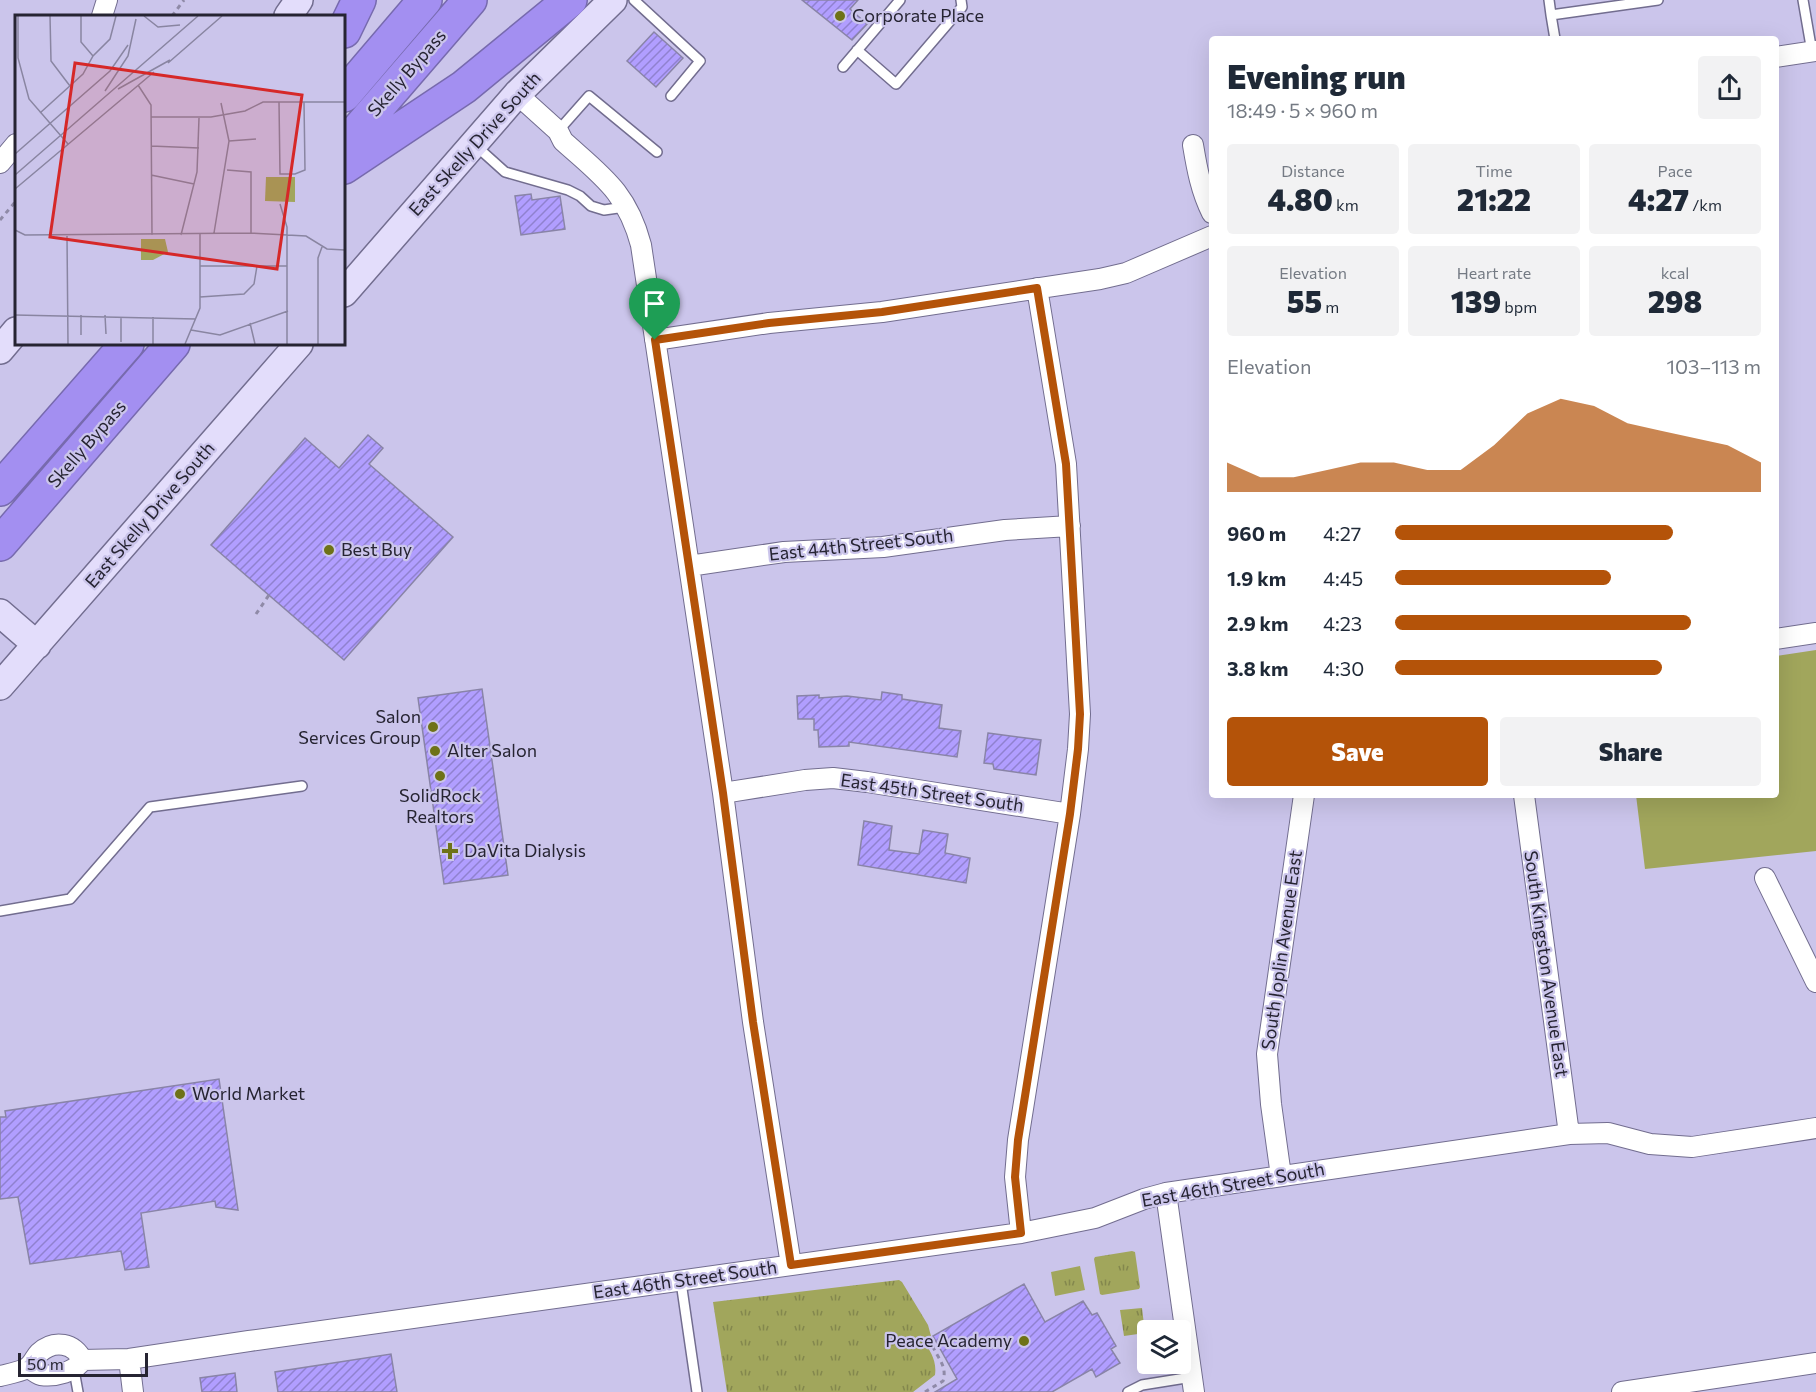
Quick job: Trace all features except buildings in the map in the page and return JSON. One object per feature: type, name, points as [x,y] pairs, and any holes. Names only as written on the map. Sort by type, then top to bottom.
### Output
[{"type":"highway","points":[[345,29],[359,0]]},
{"type":"highway","name":"Skelly Bypass","points":[[345,94],[425,0]]},
{"type":"highway","name":"Skelly Bypass","points":[[345,145],[470,0]]},
{"type":"highway","points":[[345,166],[464,87],[570,0]]},
{"type":"highway","name":"Skelly Bypass","points":[[0,489],[126,345]]},
{"type":"highway","name":"Skelly Bypass","points":[[8,534],[172,345]]},
{"type":"main road","points":[[289,15],[299,0]]},
{"type":"main road","name":"East Skelly Drive South","points":[[345,292],[517,94],[613,0]]},
{"type":"main road","points":[[0,350],[15,332]]},
{"type":"main road","name":"East Skelly Drive South","points":[[0,686],[298,345]]},
{"type":"main road","points":[[0,613],[37,645]]},
{"type":"street","points":[[102,15],[107,0]]},
{"type":"street","points":[[1779,57],[1814,52]]},
{"type":"street","points":[[517,94],[558,131],[563,141],[602,176],[628,207],[641,245],[723,793],[753,1022],[791,1265]]},
{"type":"street","points":[[0,163],[15,145]]},
{"type":"street","points":[[1193,145],[1198,175],[1209,207]]},
{"type":"street","points":[[655,340],[769,323],[882,312],[1100,279],[1126,273],[1209,237]]},
{"type":"street","points":[[1021,1233],[1015,1177],[1018,1140],[1070,814],[1080,714],[1066,464],[1037,288]]},
{"type":"street","name":"East 44th Street South","points":[[689,566],[784,552],[883,546],[1005,530],[1070,526]]},
{"type":"street","points":[[1779,639],[1816,633]]},
{"type":"street","name":"East 45th Street South","points":[[723,793],[805,780],[833,778],[1070,814]]},
{"type":"street","name":"South Joplin Avenue East","points":[[1281,1176],[1267,1054],[1304,798]]},
{"type":"street","name":"South Kingston Avenue East","points":[[1524,798],[1569,1134]]},
{"type":"street","points":[[1765,878],[1816,982]]},
{"type":"street","name":"East 46th Street South","points":[[28,1367],[40,1375],[78,1365],[1021,1233],[1095,1218],[1166,1193],[1569,1134],[1608,1132],[1650,1144],[1692,1147],[1816,1128]]},
{"type":"street","points":[[1166,1193],[1193,1385]]},
{"type":"street","name":"East 46th Street South","points":[[0,1376],[28,1367],[39,1353],[56,1344],[73,1347],[79,1353],[78,1365]]},
{"type":"street","points":[[129,1359],[134,1392]]},
{"type":"street","points":[[1622,1392],[1655,1390],[1816,1363]]},
{"type":"lane","points":[[634,0],[700,61],[671,96]]},
{"type":"lane","points":[[843,67],[900,0]]},
{"type":"lane","points":[[857,50],[896,84],[962,7],[961,0]]},
{"type":"lane","points":[[1549,0],[1555,36]]},
{"type":"lane","points":[[1551,15],[1658,0]]},
{"type":"lane","points":[[1803,0],[1814,52]]},
{"type":"lane","points":[[558,131],[589,96],[657,152]]},
{"type":"lane","points":[[474,143],[505,172],[568,190],[580,196],[591,206],[604,210],[628,207]]},
{"type":"lane","points":[[0,911],[70,899],[150,807],[302,786]]},
{"type":"lane","points":[[681,1282],[697,1392]]},
{"type":"lane","points":[[78,1365],[78,1392]]},
{"type":"lane","points":[[1128,1392],[1139,1389],[1193,1385]]},
{"type":"path","points":[[173,15],[184,0]]},
{"type":"path","points":[[0,220],[15,202]]},
{"type":"path","points":[[256,614],[269,596]]},
{"type":"path","points":[[925,1392],[943,1381],[946,1373],[931,1341],[931,1336]]},
{"type":"green space","points":[[1816,650],[1816,851],[1645,869],[1636,798],[1779,798],[1779,656]]},
{"type":"green space","points":[[1135,1252],[1139,1289],[1100,1294],[1095,1257]]},
{"type":"green space","points":[[1080,1266],[1085,1290],[1055,1296],[1051,1272]]},
{"type":"green space","points":[[899,1280],[928,1325],[931,1336],[923,1340],[935,1365],[935,1375],[913,1392],[727,1392],[713,1302]]},
{"type":"green space","points":[[1142,1308],[1143,1320],[1137,1320],[1137,1334],[1124,1336],[1120,1310]]},
{"type":"place","name":"Corporate Place","points":[[840,16]]},
{"type":"place","name":"Best Buy","points":[[329,550]]},
{"type":"place","name":"Salon Services Group","points":[[433,727]]},
{"type":"place","name":"Alter Salon","points":[[435,751]]},
{"type":"place","name":"SolidRock Realtors","points":[[440,776]]},
{"type":"place","name":"DaVita Dialysis","points":[[450,851]]},
{"type":"place","name":"World Market","points":[[180,1094]]},
{"type":"place","name":"Peace Academy","points":[[1024,1341]]},
{"type":"route","points":[[1037,288],[1066,464],[1080,714],[1070,814],[1018,1140],[1015,1177],[1021,1233],[791,1265],[753,1022],[723,793],[655,340],[769,323],[882,312],[1037,288]]}]
